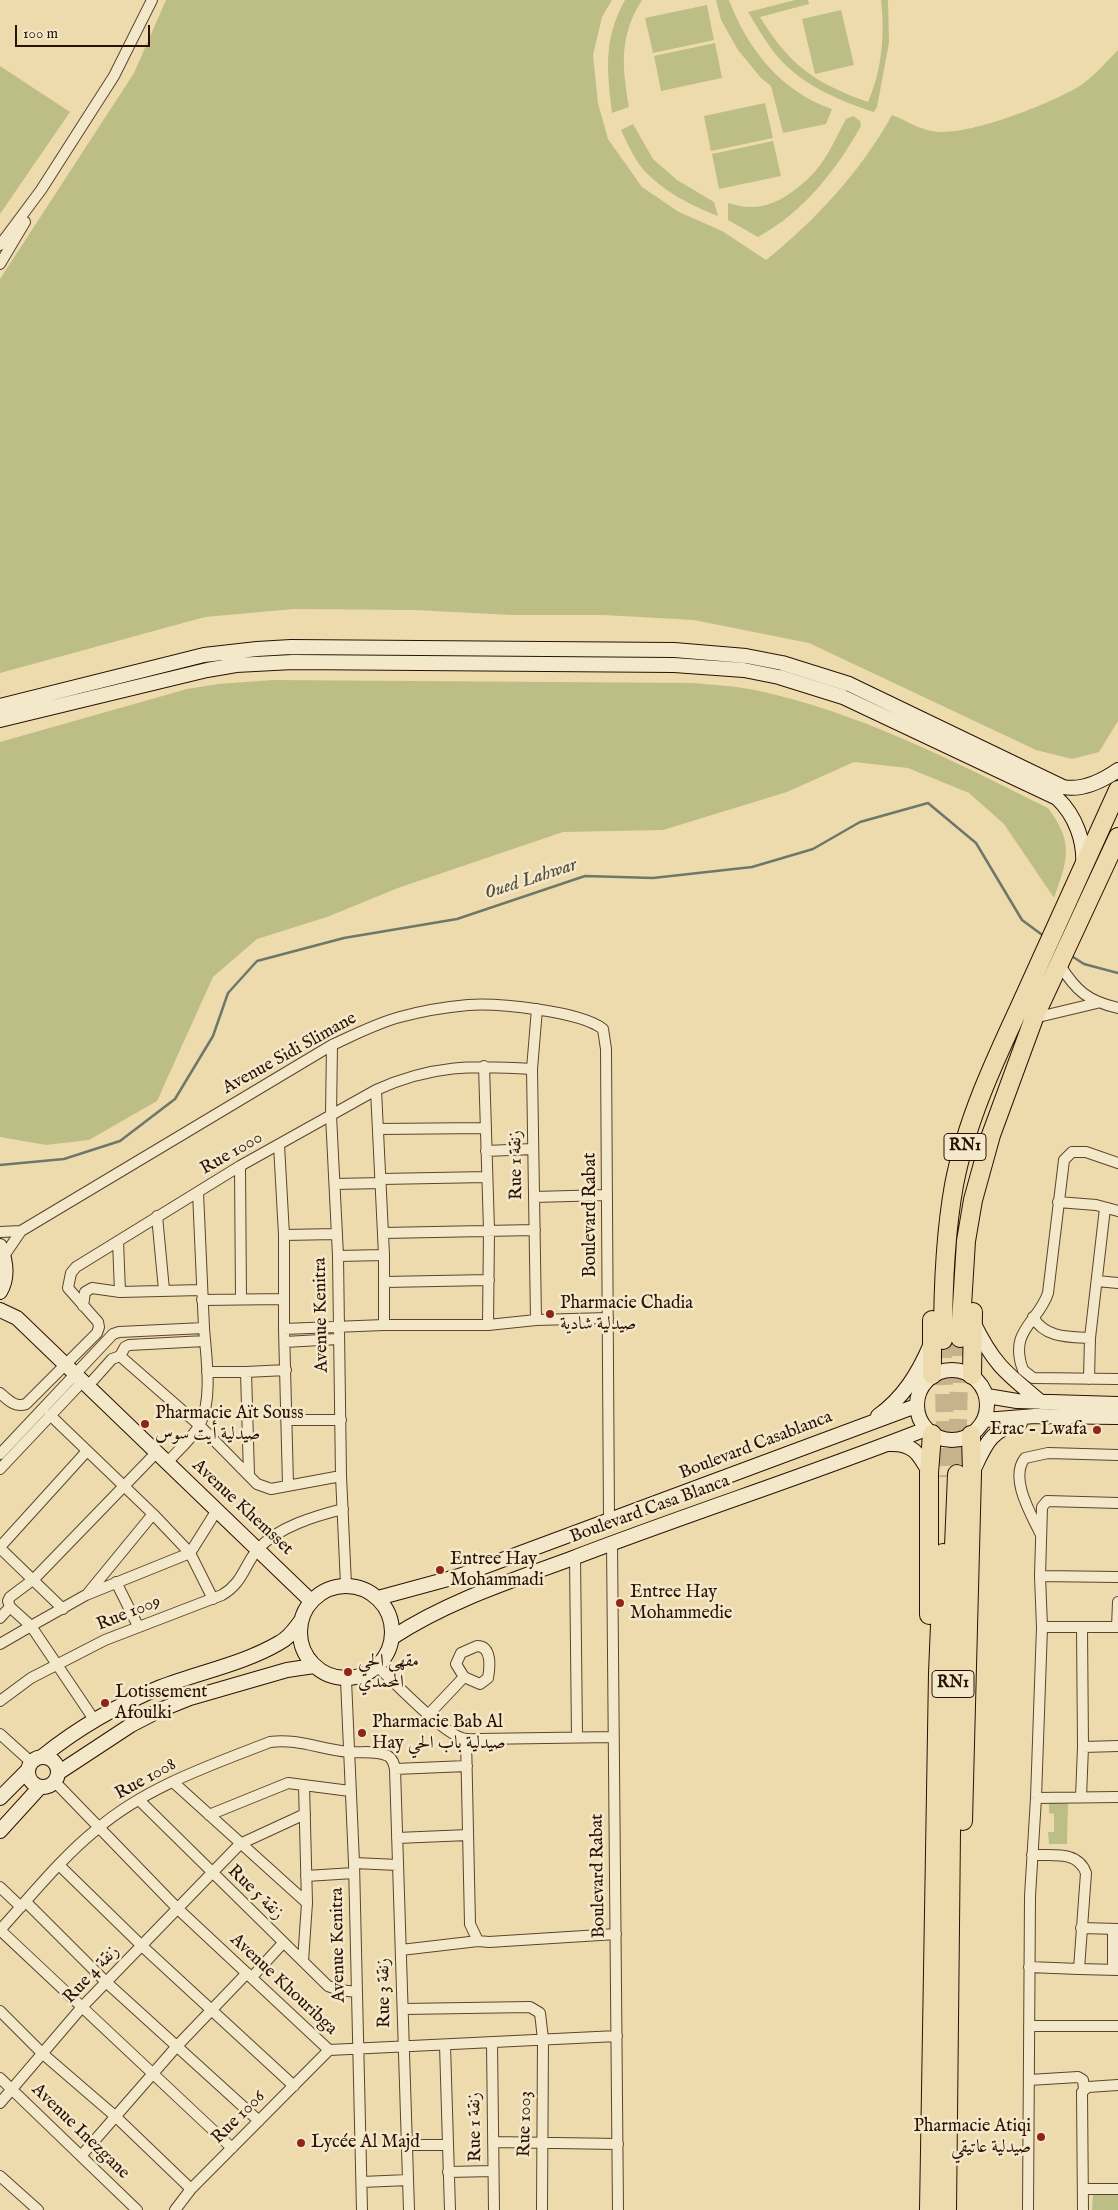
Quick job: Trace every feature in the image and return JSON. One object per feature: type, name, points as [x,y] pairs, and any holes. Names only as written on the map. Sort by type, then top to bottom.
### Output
[{"type":"highway","points":[[932,1375],[944,1340],[939,1230],[952,1162],[964,1118],[979,1080],[1008,1018],[1020,1007],[1118,790]]},
{"type":"highway","name":"RN1","points":[[944,1340],[973,1200],[990,1135],[1034,1018],[1117,843]]},
{"type":"highway","points":[[972,1375],[974,1279],[983,1204],[1010,1102],[1034,1037],[1034,1018]]},
{"type":"highway","points":[[929,1432],[951,1474],[968,1596],[965,1784],[959,1877],[956,1886],[942,1890]]},
{"type":"highway","points":[[947,2210],[942,1890],[931,1878],[928,1771],[951,1474],[970,1435]]},
{"type":"highway","points":[[929,2210],[942,1890]]},
{"type":"main road","points":[[0,706],[204,655],[257,649],[310,647],[711,652],[782,663],[849,684],[1063,787],[1075,788],[1093,784],[1118,770]]},
{"type":"main road","points":[[0,720],[207,670],[245,665],[292,662],[655,664],[711,666],[744,670],[794,682],[844,698],[1057,798],[1067,808],[1076,825],[1082,851],[1083,870]]},
{"type":"main road","points":[[1,1290],[6,1274],[2,1251]]},
{"type":"main road","name":"Avenue Khemsset","points":[[1,1290],[17,1318],[311,1600]]},
{"type":"main road","name":"Avenue Khemsset","points":[[0,1310],[17,1318]]},
{"type":"main road","points":[[972,1320],[982,1341],[998,1365],[1014,1381],[1041,1402]]},
{"type":"main road","points":[[869,1423],[885,1411],[908,1388],[921,1366],[944,1340]]},
{"type":"main road","points":[[945,1370],[959,1370],[972,1375],[981,1384],[987,1396],[988,1408],[985,1420],[979,1429],[970,1435],[951,1440],[929,1432],[918,1414],[916,1406],[918,1394],[924,1383],[932,1375],[945,1370]]},
{"type":"main road","points":[[987,1396],[1006,1400],[1118,1404]]},
{"type":"main road","name":"Boulevard Casablanca","points":[[609,1520],[724,1479],[916,1406]]},
{"type":"main road","points":[[985,1420],[1035,1416],[1118,1417]]},
{"type":"main road","points":[[886,1444],[899,1444],[909,1447],[951,1474],[984,1448],[997,1432],[1006,1426],[1026,1422],[1035,1416]]},
{"type":"main road","name":"Boulevard Casa Blanca","points":[[393,1637],[416,1622],[470,1597],[612,1542],[886,1444],[929,1432]]},
{"type":"main road","name":"Boulevard Casa Blanca","points":[[378,1598],[459,1576],[609,1520]]},
{"type":"main road","points":[[0,1798],[34,1763],[95,1721],[161,1687],[260,1652],[280,1643],[291,1634],[300,1622],[311,1600],[321,1592],[333,1587],[346,1585],[364,1589],[378,1598],[387,1610],[392,1623],[393,1637],[386,1658],[378,1666],[362,1676],[346,1680],[332,1676],[314,1666],[304,1653],[300,1638],[300,1622]]},
{"type":"main road","points":[[34,1763],[31,1782],[40,1787],[51,1786],[56,1778],[131,1725],[160,1710],[190,1698],[287,1670],[314,1666]]},
{"type":"main road","points":[[34,1763],[52,1760],[56,1778]]},
{"type":"main road","points":[[0,1831],[40,1787]]},
{"type":"street","points":[[0,246],[41,190],[114,76],[152,0]]},
{"type":"street","points":[[0,264],[9,252],[41,190]]},
{"type":"street","points":[[1062,960],[1076,987],[1097,1003],[1118,1008]]},
{"type":"street","points":[[1034,1018],[1097,1003]]},
{"type":"street","name":"Avenue Sidi Slimane","points":[[2,1251],[21,1232],[332,1045],[400,1017],[471,1005],[537,1009],[579,1017],[590,1021],[603,1030]]},
{"type":"street","name":"Rue 1 زنقة","points":[[536,1320],[532,1069],[537,1009]]},
{"type":"street","name":"Boulevard Rabat","points":[[603,1030],[606,1048],[609,1520]]},
{"type":"street","name":"Avenue Kenitra","points":[[332,1045],[332,1115],[338,1256],[341,1476],[346,1585]]},
{"type":"street","points":[[484,1066],[489,1230],[488,1325]]},
{"type":"street","name":"Rue 1000","points":[[65,1364],[97,1333],[99,1327],[98,1322],[68,1288],[71,1273],[76,1267],[240,1166],[376,1090],[425,1072],[484,1066],[532,1069]]},
{"type":"street","points":[[376,1090],[384,1255],[384,1326]]},
{"type":"street","points":[[378,1129],[486,1128]]},
{"type":"street","points":[[279,1145],[284,1235],[284,1329],[288,1420],[288,1485]]},
{"type":"street","points":[[486,1152],[532,1149]]},
{"type":"street","points":[[1118,1163],[1086,1152],[1068,1154],[1063,1163],[1048,1293],[1042,1306],[1024,1330],[1020,1349],[1021,1365],[1027,1375],[1034,1378],[1118,1379]]},
{"type":"street","points":[[240,1166],[241,1299]]},
{"type":"street","points":[[335,1184],[487,1177]]},
{"type":"street","points":[[95,1721],[31,1626],[10,1608],[8,1601],[10,1597],[34,1579],[125,1486],[162,1458],[199,1425],[205,1408],[207,1372],[198,1192]]},
{"type":"street","points":[[534,1197],[607,1195]]},
{"type":"street","points":[[1058,1202],[1105,1208],[1118,1212]]},
{"type":"street","points":[[1089,1379],[1090,1338],[1105,1208]]},
{"type":"street","points":[[157,1216],[164,1290]]},
{"type":"street","points":[[383,1232],[534,1230]]},
{"type":"street","points":[[0,1232],[21,1232]]},
{"type":"street","points":[[284,1235],[337,1234]]},
{"type":"street","points":[[118,1241],[120,1292]]},
{"type":"street","points":[[338,1256],[384,1255]]},
{"type":"street","points":[[384,1282],[489,1280]]},
{"type":"street","points":[[1097,1281],[1118,1282]]},
{"type":"street","points":[[83,1306],[84,1292],[88,1289],[120,1292],[164,1290],[241,1299],[284,1299]]},
{"type":"street","points":[[1033,1317],[1040,1327],[1047,1332],[1066,1337],[1090,1338]]},
{"type":"street","points":[[284,1329],[488,1325],[536,1320],[608,1318]]},
{"type":"street","points":[[0,1469],[81,1381],[113,1334],[119,1332],[204,1328]]},
{"type":"street","points":[[285,1342],[338,1339]]},
{"type":"street","points":[[0,1454],[81,1381],[120,1356],[125,1347],[205,1340]]},
{"type":"street","points":[[120,1356],[199,1425],[257,1484],[272,1489],[341,1476]]},
{"type":"street","points":[[0,1394],[13,1404],[21,1406],[26,1404],[65,1364]]},
{"type":"street","points":[[207,1372],[286,1370]]},
{"type":"street","points":[[246,1372],[249,1476]]},
{"type":"street","points":[[50,1415],[125,1486],[190,1553],[213,1599]]},
{"type":"street","points":[[288,1420],[340,1420]]},
{"type":"street","points":[[63,1609],[0,1548],[86,1451]]},
{"type":"street","points":[[1041,1536],[1022,1496],[1020,1468],[1025,1458],[1048,1453],[1118,1455]]},
{"type":"street","points":[[1028,2210],[1029,1967],[1042,1627],[1040,1576],[1042,1507],[1046,1502],[1118,1504]]},
{"type":"street","points":[[258,1549],[281,1532],[304,1521],[343,1509]]},
{"type":"street","points":[[0,1644],[86,1595],[190,1553],[217,1510]]},
{"type":"street","points":[[86,1595],[153,1514]]},
{"type":"street","name":"Boulevard Rabat","points":[[612,1542],[618,2210]]},
{"type":"street","name":"Rue 1009","points":[[0,1701],[31,1678],[105,1640],[213,1599],[237,1584],[258,1549]]},
{"type":"street","points":[[575,1557],[577,1737]]},
{"type":"street","points":[[1040,1576],[1118,1577]]},
{"type":"street","points":[[116,1582],[138,1626]]},
{"type":"street","points":[[1042,1627],[1118,1627],[1118,1602]]},
{"type":"street","points":[[0,1618],[10,1608]]},
{"type":"street","points":[[1081,1797],[1083,1747],[1082,1627]]},
{"type":"street","points":[[378,1666],[429,1714],[456,1735],[466,1739],[614,1737]]},
{"type":"street","points":[[429,1714],[464,1677]]},
{"type":"street","name":"Avenue Kenitra","points":[[346,1680],[354,1868],[362,2210]]},
{"type":"street","points":[[0,1734],[34,1763]]},
{"type":"street","points":[[466,1739],[470,1924],[478,1941]]},
{"type":"street","name":"Rue 1008","points":[[0,1930],[59,1865],[98,1828],[139,1800],[173,1782],[227,1759],[276,1741],[292,1741],[349,1752],[383,1754],[391,1759],[395,1772]]},
{"type":"street","points":[[1083,1747],[1118,1746]]},
{"type":"street","points":[[395,1772],[467,1766]]},
{"type":"street","name":"Rue 3 زنقة","points":[[395,1772],[403,2009],[402,2047],[409,2210]]},
{"type":"street","name":"Avenue Khouribga","points":[[56,1778],[98,1828],[178,1908],[329,2050],[617,2036]]},
{"type":"street","points":[[173,1782],[307,1903]]},
{"type":"street","points":[[210,1815],[282,1784],[294,1783],[350,1791]]},
{"type":"street","points":[[303,1961],[307,1903],[304,1785]]},
{"type":"street","points":[[1036,1798],[1118,1798]]},
{"type":"street","name":"Rue 5 زنقة","points":[[139,1800],[328,1986],[339,1990],[357,1992]]},
{"type":"street","points":[[240,1844],[305,1814]]},
{"type":"street","points":[[397,1838],[468,1835]]},
{"type":"street","name":"Rue 4 زنقة","points":[[0,2103],[82,2007],[240,1844]]},
{"type":"street","points":[[1032,1855],[1070,1856],[1081,1863],[1086,1872],[1079,1968]]},
{"type":"street","points":[[59,1865],[142,1946],[294,2086]]},
{"type":"street","points":[[306,1876],[354,1868],[398,1865]]},
{"type":"street","points":[[0,1887],[24,1904],[106,1982],[259,2121]]},
{"type":"street","points":[[1029,1967],[1115,1970],[1116,1929],[1081,1928]]},
{"type":"street","points":[[0,1930],[232,2148]]},
{"type":"street","points":[[401,1950],[478,1941],[616,1934]]},
{"type":"street","points":[[81,2156],[177,2046],[283,1943]]},
{"type":"street","name":"Rue 1003","points":[[403,2009],[530,2007],[536,2009],[542,2015],[542,2210]]},
{"type":"street","points":[[0,2011],[43,2054],[115,2116],[192,2189]]},
{"type":"street","points":[[1029,2026],[1118,2026]]},
{"type":"street","name":"Rue 1 زنقة","points":[[492,2043],[494,2210]]},
{"type":"street","points":[[445,2045],[450,2210]]},
{"type":"street","name":"Rue 1006","points":[[174,2210],[192,2189],[329,2050]]},
{"type":"street","points":[[1029,2080],[1078,2077],[1083,2080],[1083,2210]]},
{"type":"street","name":"Avenue Inezgane","points":[[0,2078],[137,2210]]},
{"type":"street","points":[[1084,2089],[1118,2085]]},
{"type":"street","points":[[492,2142],[618,2144]]},
{"type":"street","points":[[407,2146],[448,2145]]},
{"type":"street","points":[[448,2172],[493,2171]]},
{"type":"street","points":[[0,2176],[38,2210]]},
{"type":"street","points":[[362,2182],[408,2180]]},
{"type":"street","points":[[1084,2189],[1118,2189]]},
{"type":"green space","points":[[166,0],[612,0],[602,17],[593,55],[598,103],[608,139],[642,187],[679,212],[722,231],[766,260],[836,194],[866,156],[892,115],[932,131],[947,132],[985,125],[1048,102],[1078,87],[1094,75],[1118,50],[1118,721],[1099,752],[1072,759],[1036,750],[809,643],[694,620],[603,615],[512,615],[414,610],[294,609],[205,617],[0,673],[0,279],[134,73]]},
{"type":"green space","points":[[625,0],[642,0],[629,26],[624,52],[629,107],[612,113],[608,55],[613,28]]},
{"type":"green space","points":[[716,0],[729,0],[756,51],[782,80],[797,92],[832,109],[826,124],[783,133],[771,86],[761,78],[738,50],[721,20]]},
{"type":"green space","points":[[795,0],[808,0],[809,4],[760,17],[771,34],[805,71],[833,88],[868,102],[873,90],[881,52],[883,26],[881,0],[888,0],[889,43],[877,107],[874,112],[832,96],[794,72],[773,51],[748,12]]},
{"type":"green space","points":[[707,5],[714,40],[653,53],[645,18]]},
{"type":"green space","points":[[841,10],[854,65],[815,74],[802,19]]},
{"type":"green space","points":[[715,43],[722,78],[661,91],[654,56]]},
{"type":"green space","points":[[0,66],[70,112],[0,214]]},
{"type":"green space","points":[[765,103],[773,138],[711,151],[704,116]]},
{"type":"green space","points":[[853,116],[860,121],[861,126],[841,158],[817,189],[790,215],[758,237],[728,220],[728,203],[751,207],[769,204],[787,195],[804,183],[825,158],[846,119]]},
{"type":"green space","points":[[633,124],[653,159],[677,180],[714,202],[718,216],[677,197],[658,184],[642,168],[621,130]]},
{"type":"green space","points":[[773,141],[781,176],[719,189],[712,154]]},
{"type":"green space","points":[[273,680],[694,683],[755,690],[794,699],[831,711],[905,740],[1048,808],[1062,831],[1065,842],[1066,852],[1063,872],[1054,898],[1004,824],[969,793],[908,768],[854,762],[787,792],[663,830],[563,832],[398,888],[327,917],[257,939],[213,977],[157,1101],[89,1140],[46,1145],[0,1137],[0,742],[187,689],[218,684]]},
{"type":"green space","points":[[1049,1802],[1068,1802],[1067,1844],[1049,1844],[1048,1832],[1054,1832],[1054,1814],[1049,1813]]},
{"type":"green space","points":[[1093,2193],[1118,2193],[1118,2210],[1092,2210]]},
{"type":"waterway","name":"Oued Lahwar","points":[[0,1165],[64,1159],[120,1141],[175,1099],[213,1036],[228,993],[257,961],[344,938],[457,919],[585,876],[653,878],[752,867],[813,849],[860,822],[928,803],[976,843],[1022,920],[1045,937]]},
{"type":"waterway","name":"Oued Lahwar","points":[[1070,955],[1084,964],[1118,973]]},
{"type":"tunnel","points":[[957,1464],[960,1338]]},
{"type":"tunnel","points":[[943,1340],[946,1477]]},
{"type":"place","name":"Pharmacie Chadia صيدلية شادية","points":[[550,1314]]},
{"type":"place","name":"Pharmacie Aït Souss صيدلية أيت سوس","points":[[145,1424]]},
{"type":"place","name":"Erac - Lwafa","points":[[1097,1430]]},
{"type":"place","name":"Entree Hay Mohammadi","points":[[440,1570]]},
{"type":"place","name":"Entree Hay Mohammedie","points":[[620,1603]]},
{"type":"place","name":"مقهى الحي المحمدي","points":[[348,1672]]},
{"type":"place","name":"Lotissement Afoulki","points":[[105,1703]]},
{"type":"place","name":"Pharmacie Bab Al Hay صيدلية باب الحي","points":[[362,1733]]},
{"type":"place","name":"Pharmacie Atiqi صيدلية عاتيقي","points":[[1041,2137]]},
{"type":"place","name":"Lycée Al Majd","points":[[301,2143]]}]
